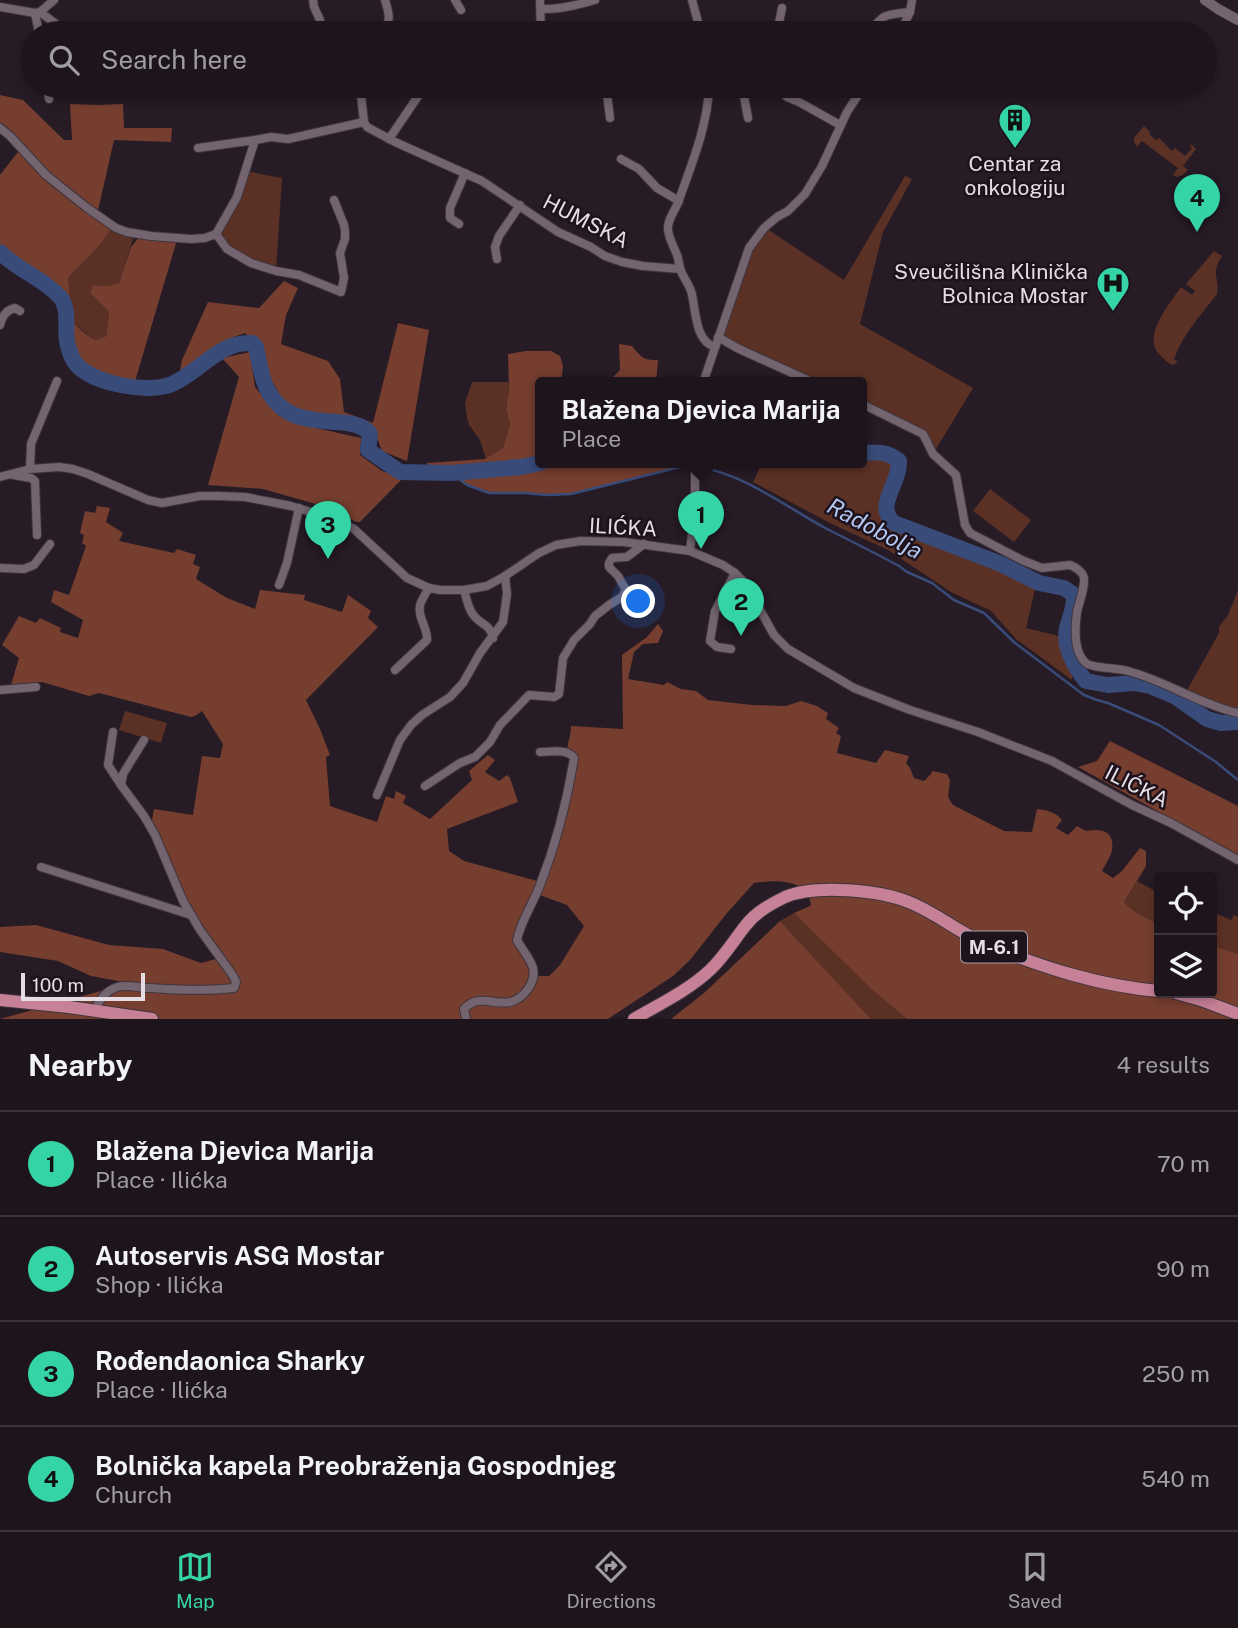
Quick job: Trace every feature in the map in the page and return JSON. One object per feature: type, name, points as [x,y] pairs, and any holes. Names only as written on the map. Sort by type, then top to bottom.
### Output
[{"type":"main road","name":"M-6.1","points":[[634,1019],[670,999],[709,972],[748,922],[761,911],[789,896],[817,889],[896,898],[911,903],[968,936],[994,947],[1084,979],[1154,991]]},
{"type":"main road","points":[[1194,998],[1238,1014]]},
{"type":"main road","points":[[0,1000],[152,1019]]},
{"type":"street","points":[[38,12],[54,0]]},
{"type":"street","points":[[313,0],[320,20]]},
{"type":"street","points":[[385,0],[389,21]]},
{"type":"street","points":[[455,0],[461,10]]},
{"type":"street","points":[[541,4],[550,10],[595,0]]},
{"type":"street","points":[[692,0],[698,21]]},
{"type":"street","points":[[906,21],[912,0]]},
{"type":"street","points":[[1205,0],[1238,20]]},
{"type":"street","points":[[0,7],[38,12],[51,21]]},
{"type":"street","points":[[779,21],[782,8]]},
{"type":"street","points":[[38,12],[38,21]]},
{"type":"street","points":[[878,21],[886,15],[910,12]]},
{"type":"street","points":[[198,148],[271,137],[288,139],[364,122],[361,98]]},
{"type":"street","points":[[389,139],[417,98]]},
{"type":"street","points":[[608,98],[610,118]]},
{"type":"street","points":[[707,98],[703,128],[668,230],[680,269],[693,296],[698,327],[708,345],[715,347]]},
{"type":"street","points":[[744,98],[748,118]]},
{"type":"street","points":[[789,98],[839,125]]},
{"type":"street","points":[[705,377],[748,248],[764,228],[788,211],[805,194],[822,166],[839,125],[856,98]]},
{"type":"street","name":"HUMSKA","points":[[364,122],[367,127],[389,139],[482,181],[558,232],[592,247],[605,256],[643,266],[680,269]]},
{"type":"street","points":[[0,128],[46,175],[116,228],[151,236],[191,239],[216,234],[240,189],[255,140]]},
{"type":"street","points":[[621,159],[639,169],[657,188],[679,201]]},
{"type":"street","points":[[459,224],[450,219],[450,208],[464,173]]},
{"type":"street","points":[[216,234],[227,249],[251,263],[299,275],[341,292],[344,278],[340,253],[345,231],[334,200]]},
{"type":"street","name":"HUMSKA","points":[[497,259],[495,247],[499,236],[520,205]]},
{"type":"street","points":[[0,325],[4,309],[15,308],[20,311]]},
{"type":"street","points":[[718,337],[801,377]]},
{"type":"street","points":[[30,469],[31,444],[57,381]]},
{"type":"street","points":[[867,406],[923,434],[933,454],[956,475],[965,525],[970,533],[1042,568],[1070,565],[1083,574],[1075,633],[1084,662],[1092,667],[1109,667],[1149,677],[1194,698],[1238,713]]},
{"type":"street","name":"ILIĆKA","points":[[0,477],[30,469],[59,467],[73,469],[148,500],[162,503],[200,496],[218,496],[245,497],[299,508],[334,519],[354,529],[407,578],[429,588],[464,590],[487,586],[523,562],[556,545],[581,541],[624,542],[690,551],[735,573],[745,583],[774,635],[788,649],[854,688],[910,710],[969,728],[1052,761],[1238,860]]},
{"type":"street","points":[[690,551],[695,508],[695,468]]},
{"type":"street","points":[[10,474],[35,481],[37,535]]},
{"type":"street","points":[[279,585],[299,508]]},
{"type":"street","points":[[0,568],[24,569],[34,565],[50,544]]},
{"type":"street","points":[[425,786],[460,763],[475,757],[490,742],[500,725],[529,695],[554,697],[559,694],[564,658],[574,640],[596,616],[622,597],[626,590],[609,567],[609,563],[612,558],[627,557],[644,544]]},
{"type":"street","points":[[731,649],[716,647],[710,641],[715,611],[735,573]]},
{"type":"street","points":[[377,795],[405,732],[422,715],[450,697],[463,683],[480,653],[503,622],[507,594],[505,576]]},
{"type":"street","points":[[394,670],[427,640],[428,632],[422,622],[419,607],[429,588]]},
{"type":"street","points":[[464,590],[475,618],[489,627],[492,638]]},
{"type":"street","points":[[0,690],[36,687]]},
{"type":"street","points":[[95,1011],[100,999],[114,988],[128,986],[201,990],[233,988],[236,982],[191,915],[144,816],[108,765],[113,732]]},
{"type":"street","points":[[121,785],[122,774],[144,740]]},
{"type":"street","points":[[466,1019],[464,1009],[470,1003],[514,1002],[521,998],[533,981],[533,969],[517,940],[551,856],[574,758],[565,752],[540,752]]},
{"type":"street","points":[[41,867],[191,915]]},
{"type":"shaded area","points":[[0,95],[23,100],[64,140],[72,140],[70,104],[123,104],[124,128],[172,128],[171,142],[114,140],[97,215],[112,227],[97,248],[68,278],[70,297],[65,306],[78,326],[96,340],[106,336],[109,312],[90,293],[93,285],[119,283],[131,247],[141,235],[177,240],[133,388],[93,376],[77,364],[67,346],[66,311],[63,301],[48,286],[0,252],[0,175],[21,148],[0,128]]},
{"type":"shaded area","points":[[1144,126],[1149,134],[1156,140],[1159,138],[1172,151],[1175,148],[1185,156],[1192,148],[1191,144],[1196,149],[1183,166],[1188,170],[1183,175],[1173,175],[1178,168],[1142,141],[1137,147],[1134,138]]},
{"type":"shaded area","points":[[245,171],[282,178],[276,271],[233,252],[216,234]]},
{"type":"shaded area","points":[[905,176],[912,179],[883,232],[860,324],[973,388],[933,454],[925,437],[867,407],[867,377],[801,377],[718,337],[737,281],[764,227],[844,280]]},
{"type":"shaded area","points":[[112,227],[133,239],[119,283],[94,285],[90,293],[109,312],[106,336],[96,340],[78,326],[65,306],[70,297],[68,278],[97,248]]},
{"type":"shaded area","points":[[1214,251],[1222,256],[1216,272],[1217,294],[1188,333],[1178,350],[1174,360],[1178,361],[1174,365],[1163,358],[1155,348],[1155,330],[1181,287],[1192,295],[1195,291],[1186,284]]},
{"type":"shaded area","points":[[284,281],[298,288],[286,315],[281,344],[328,361],[340,379],[344,412],[373,423],[398,323],[429,330],[407,461],[382,451],[376,435],[368,425],[342,417],[305,413],[283,400],[269,376],[261,347],[245,333],[231,338],[179,377],[182,360],[208,302],[259,308]]},
{"type":"shaded area","points":[[619,344],[632,346],[646,359],[658,360],[657,377],[613,377],[620,370]]},
{"type":"shaded area","points":[[551,351],[560,356],[563,366],[562,377],[535,377],[535,468],[680,468],[571,494],[547,495],[489,493],[467,485],[450,473],[428,473],[427,463],[485,459],[503,448],[510,424],[506,409],[509,391],[508,354]]},
{"type":"shaded area","points":[[250,352],[255,387],[278,415],[316,428],[361,438],[360,455],[382,471],[403,478],[360,522],[326,507],[263,489],[208,485],[239,377],[222,358]]},
{"type":"shaded area","points":[[472,382],[508,382],[506,409],[510,424],[503,448],[486,459],[480,440],[467,418],[465,403]]},
{"type":"shaded area","points":[[867,457],[889,458],[894,463],[894,470],[881,505],[883,518],[896,527],[1036,585],[1026,628],[1063,637],[1073,669],[1072,680],[1016,639],[991,611],[951,592],[888,550],[753,482],[760,468],[867,468]]},
{"type":"shaded area","points":[[990,489],[1031,520],[1014,542],[973,511]]},
{"type":"shaded area","points":[[97,506],[110,508],[106,522],[123,533],[119,541],[174,553],[177,549],[196,555],[193,564],[200,567],[196,579],[227,598],[255,609],[260,590],[305,595],[304,600],[342,612],[348,595],[371,611],[368,618],[378,627],[306,700],[330,755],[326,757],[330,806],[377,822],[386,796],[394,799],[396,791],[406,796],[403,803],[430,819],[472,780],[469,771],[488,755],[495,760],[485,772],[499,781],[507,775],[518,802],[447,829],[449,851],[464,861],[541,882],[574,758],[567,750],[571,726],[623,729],[622,655],[647,637],[658,624],[663,631],[658,643],[643,644],[634,652],[628,679],[664,685],[667,682],[681,689],[696,691],[708,700],[786,706],[801,701],[817,706],[828,713],[826,719],[839,728],[836,733],[841,736],[837,753],[876,763],[885,750],[909,756],[906,763],[914,778],[924,781],[932,771],[947,774],[950,780],[948,797],[953,805],[1004,831],[1032,832],[1037,809],[1060,817],[1062,820],[1056,828],[1068,835],[1077,826],[1086,831],[1096,830],[1109,834],[1112,850],[1102,871],[1113,878],[1140,848],[1146,851],[1146,866],[1124,902],[1154,921],[1154,998],[1217,998],[1217,947],[1238,954],[1238,1019],[907,1019],[872,990],[794,913],[810,906],[807,889],[776,881],[754,883],[690,960],[673,976],[608,1019],[0,1019],[129,983],[91,976],[58,961],[0,952],[0,927],[36,925],[109,945],[163,949],[201,963],[219,956],[200,930],[150,831],[154,809],[193,815],[202,756],[220,758],[223,744],[202,711],[191,717],[99,693],[89,696],[42,682],[11,685],[19,658],[2,645],[19,616],[36,623],[40,618],[61,628],[60,632],[78,638],[83,620],[51,602],[54,590],[69,595],[86,546],[82,543],[84,535],[80,533],[85,511],[95,513]],"holes":[[[537,894],[567,905],[584,926],[560,965],[549,976],[534,976],[517,940]]]},
{"type":"shaded area","points":[[1238,590],[1238,713],[1185,694],[1219,633],[1219,627],[1228,615]]},
{"type":"shaded area","points":[[125,711],[167,723],[161,743],[119,730]]},
{"type":"shaded area","points":[[1110,741],[1238,806],[1238,856],[1078,767],[1097,761]]},
{"type":"shaded area","points":[[1137,881],[1154,890],[1154,921],[1136,912],[1124,902]]},
{"type":"shaded area","points":[[794,913],[872,990],[907,1019],[871,1019],[780,921]]},
{"type":"shaded area","points":[[1217,914],[1231,920],[1234,915],[1238,917],[1238,954],[1217,947]]},
{"type":"shaded area","points":[[780,921],[871,1019],[671,1019],[704,993]]},
{"type":"waterway","name":"Radobolja","points":[[0,252],[60,297],[64,303],[67,343],[72,356],[76,364],[95,377],[122,385],[162,387],[182,379],[230,347],[252,343],[256,347],[267,389],[278,404],[291,414],[306,419],[350,423],[361,427],[370,434],[368,450],[400,472],[451,473],[535,464]]},
{"type":"waterway","name":"Radobolja","points":[[867,453],[886,454],[899,461],[886,509],[894,523],[1001,564],[1039,583],[1064,588],[1074,595],[1066,635],[1068,650],[1086,681],[1108,685],[1134,683],[1150,686],[1176,697],[1207,719],[1221,723],[1238,722]]},
{"type":"waterway","name":"Radobolja","points":[[451,473],[467,485],[489,493],[547,495],[571,494],[676,468]]},
{"type":"waterway","name":"Radobolja","points":[[703,468],[758,489],[827,529],[932,583],[954,600],[984,613],[1015,643],[1084,695],[1159,725],[1216,762],[1238,780]]},
{"type":"place","name":"Centar za onkologiju","points":[[1015,150]]},
{"type":"place","name":"Bolnička kapela Preobraženja Gospodnjeg","points":[[1197,232]]},
{"type":"place","name":"Sveučilišna Klinička Bolnica Mostar","points":[[1113,313]]},
{"type":"place","name":"Blažena Djevica Marija","points":[[701,549]]},
{"type":"place","name":"Rođendaonica Sharky","points":[[328,559]]},
{"type":"place","name":"Autoservis ASG Mostar","points":[[741,636]]}]
